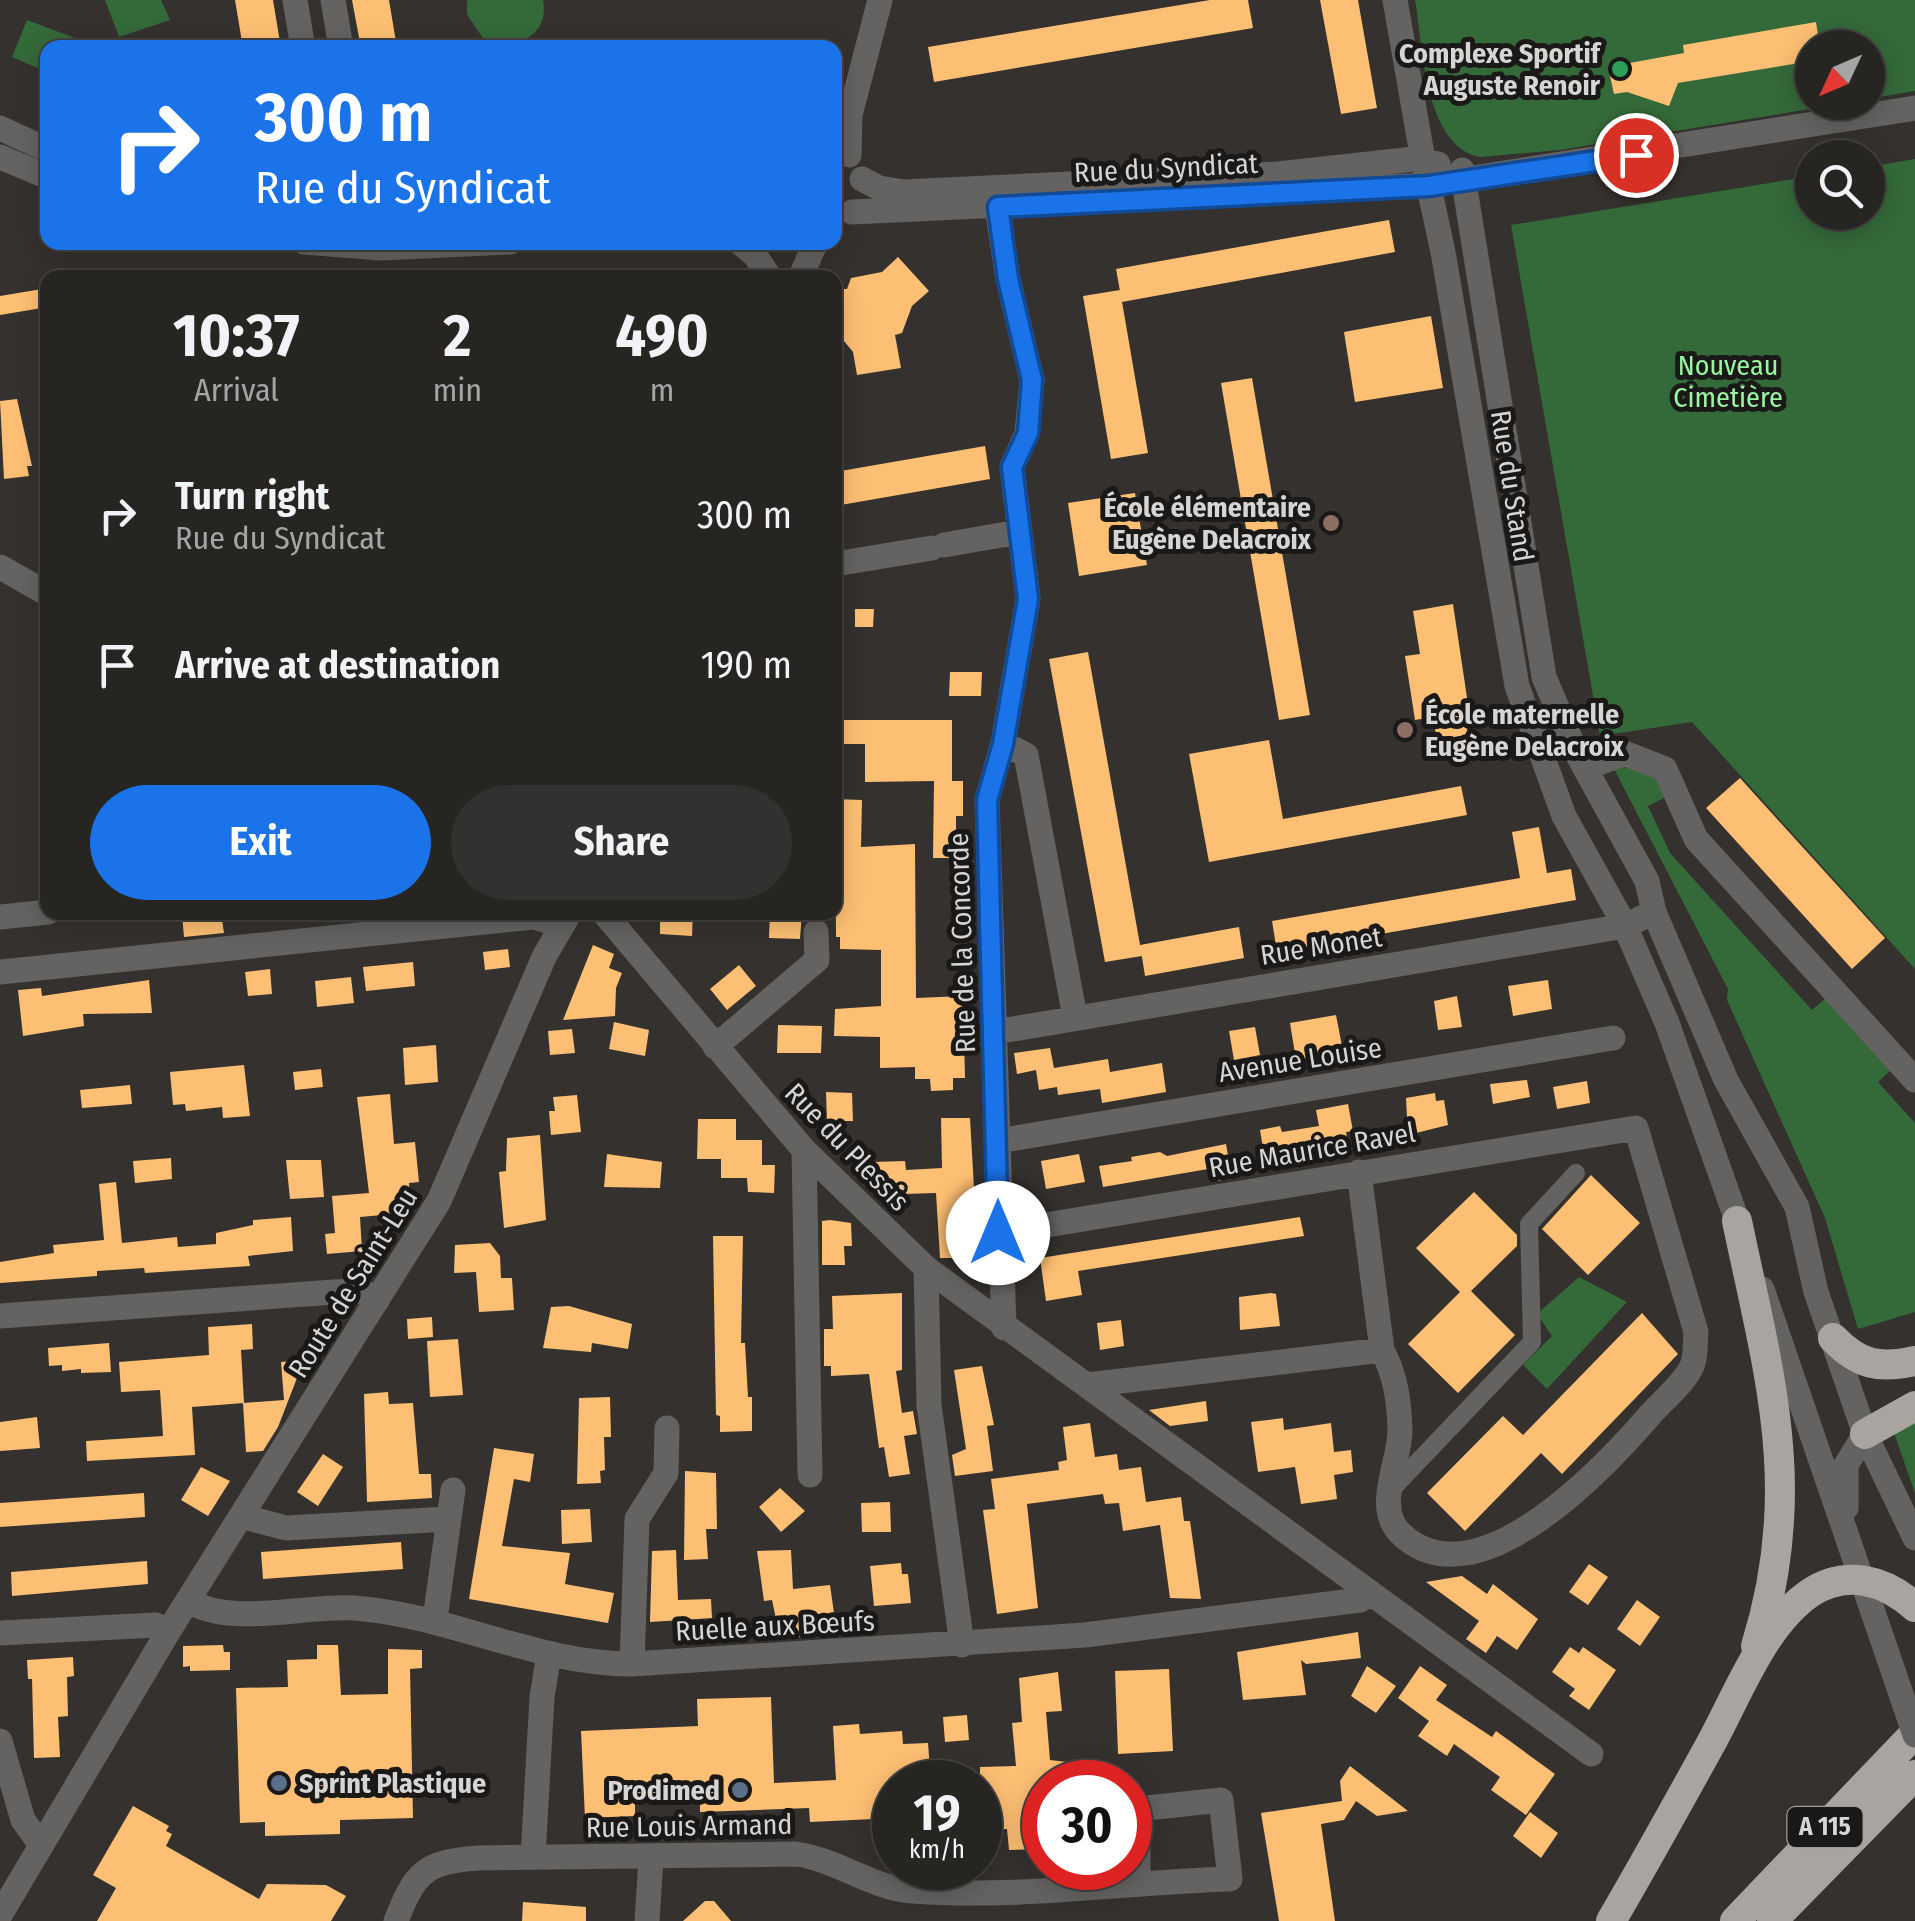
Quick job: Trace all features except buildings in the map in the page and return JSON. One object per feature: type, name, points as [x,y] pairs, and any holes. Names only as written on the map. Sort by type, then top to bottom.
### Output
[{"type":"highway","points":[[1737,1220],[1774,1404],[1782,1487],[1762,1627],[1746,1680]]},
{"type":"highway","points":[[1833,1338],[1852,1357],[1872,1366],[1915,1361]]},
{"type":"highway","points":[[1865,1434],[1915,1406]]},
{"type":"highway","points":[[1611,1921],[1765,1644],[1799,1602],[1858,1566],[1915,1608]]},
{"type":"highway","name":"A 115","points":[[1736,1921],[1915,1734]]},
{"type":"highway","name":"A 115","points":[[1772,1921],[1915,1775]]},
{"type":"street","points":[[294,0],[302,40]]},
{"type":"street","points":[[332,0],[340,40]]},
{"type":"street","points":[[844,217],[860,198],[862,179],[842,151],[880,0]]},
{"type":"street","name":"Rue du Stand","points":[[1396,0],[1517,686],[1564,816],[1640,960],[1737,1220],[1858,1566]]},
{"type":"street","points":[[842,104],[864,54]]},
{"type":"street","name":"Rue du Syndicat","points":[[844,217],[1429,186],[1469,174],[1636,155],[1915,108]]},
{"type":"street","points":[[0,128],[40,146]]},
{"type":"street","points":[[0,156],[40,174]]},
{"type":"street","name":"Rue du Syndicat","points":[[862,179],[871,186],[904,192],[1278,174],[1423,160],[1469,174]]},
{"type":"street","name":"Rue du Stand","points":[[1469,174],[1534,626],[1553,702],[1647,881],[1654,912],[1740,1109],[1797,1206],[1816,1292],[1865,1434],[1915,1538]]},
{"type":"street","name":"Rue de la Concorde","points":[[998,207],[1008,279],[1032,380],[1028,433],[1012,467],[1028,599],[1003,744],[987,800],[1004,1328]]},
{"type":"street","points":[[749,250],[765,270]]},
{"type":"street","points":[[842,563],[1018,532]]},
{"type":"street","points":[[0,567],[40,590]]},
{"type":"street","points":[[1003,744],[1026,756],[1075,1018]]},
{"type":"street","points":[[1586,768],[1624,753],[1665,769],[1696,839],[1911,1076]]},
{"type":"street","name":"Rue Monet","points":[[995,1032],[1625,926],[1654,912]]},
{"type":"street","points":[[0,917],[40,913]]},
{"type":"street","points":[[0,972],[513,920]]},
{"type":"street","name":"Route de Saint-Leu","points":[[0,1915],[177,1618],[448,1185],[560,920]]},
{"type":"street","name":"Rue du Plessis","points":[[609,920],[804,1150],[926,1268],[1591,1754]]},
{"type":"street","points":[[715,1047],[817,960],[816,932]]},
{"type":"street","name":"Avenue Louise","points":[[998,1141],[1613,1038]]},
{"type":"street","name":"Rue Maurice Ravel","points":[[998,1233],[1636,1128],[1696,1332],[1693,1366],[1583,1486],[1518,1536],[1467,1552],[1426,1550],[1399,1532],[1389,1513],[1390,1491]]},
{"type":"street","points":[[804,1150],[810,1474]]},
{"type":"street","points":[[1359,1172],[1382,1350],[1394,1374],[1400,1434],[1390,1491]]},
{"type":"street","points":[[1390,1491],[1532,1342],[1529,1224],[1576,1173]]},
{"type":"street","points":[[926,1268],[929,1405],[962,1645]]},
{"type":"street","points":[[0,1316],[348,1291],[364,1292],[377,1301]]},
{"type":"street","points":[[1087,1386],[1382,1350]]},
{"type":"street","points":[[632,1664],[637,1519],[666,1473],[667,1428]]},
{"type":"street","points":[[1865,1434],[1848,1457],[1844,1481],[1858,1566],[1915,1734]]},
{"type":"street","points":[[435,1619],[453,1490]]},
{"type":"street","points":[[242,1516],[286,1528],[448,1519]]},
{"type":"street","name":"Ruelle aux Bœufs","points":[[0,1633],[156,1624],[209,1612],[353,1608],[435,1619],[593,1664],[632,1664],[962,1645],[1144,1628],[1360,1600],[1371,1592]]},
{"type":"street","points":[[522,1857],[549,1654]]},
{"type":"street","points":[[0,1740],[23,1820],[41,1846]]},
{"type":"street","name":"Rue Louis Armand","points":[[1221,1800],[1230,1878],[1138,1881],[1138,1809],[1221,1800]]},
{"type":"street","name":"Rue Louis Armand","points":[[396,1921],[406,1894],[427,1868],[442,1861],[796,1854],[836,1862],[872,1882],[912,1891],[1022,1889]]},
{"type":"street","points":[[647,1921],[651,1858]]},
{"type":"green space","points":[[105,0],[161,0],[170,20],[119,37]]},
{"type":"green space","points":[[467,0],[543,0],[541,23],[522,40],[484,40],[467,14]]},
{"type":"green space","name":"Complexe Sportif Auguste Renoir","points":[[1415,0],[1915,0],[1915,91],[1885,96],[1885,30],[1795,30],[1795,112],[1560,150],[1480,157],[1461,149],[1447,134],[1437,114],[1424,67]]},
{"type":"green space","points":[[27,20],[80,40],[40,40],[40,69],[12,57]]},
{"type":"green space","name":"Nouveau Cimetière","points":[[1915,159],[1915,969],[1692,722],[1600,736],[1511,225],[1795,179],[1795,230],[1885,230],[1885,164]]},
{"type":"green space","points":[[1630,765],[1656,776],[1666,797],[1648,806],[1670,853],[1812,1010],[1826,998],[1891,1070],[1878,1082],[1915,1123],[1915,1312],[1858,1329],[1825,1218],[1727,1000],[1728,989],[1614,769]]},
{"type":"green space","points":[[1579,1277],[1627,1302],[1547,1389],[1523,1365],[1552,1336],[1537,1314]]},
{"type":"green space","points":[[1915,1419],[1915,1493],[1893,1430]]},
{"type":"place","name":"Complexe Sportif Auguste Renoir","points":[[1620,69]]},
{"type":"place","name":"École élémentaire Eugène Delacroix","points":[[1331,523]]},
{"type":"place","name":"École maternelle Eugène Delacroix","points":[[1405,730]]},
{"type":"place","name":"Sprint Plastique","points":[[279,1783]]},
{"type":"place","name":"Prodimed","points":[[740,1790]]},
{"type":"route","points":[[998,1233],[987,800],[1003,744],[1028,599],[1012,467],[1028,433],[1032,380],[1008,279],[998,207],[1367,186],[1429,186],[1482,175],[1636,155]]}]
